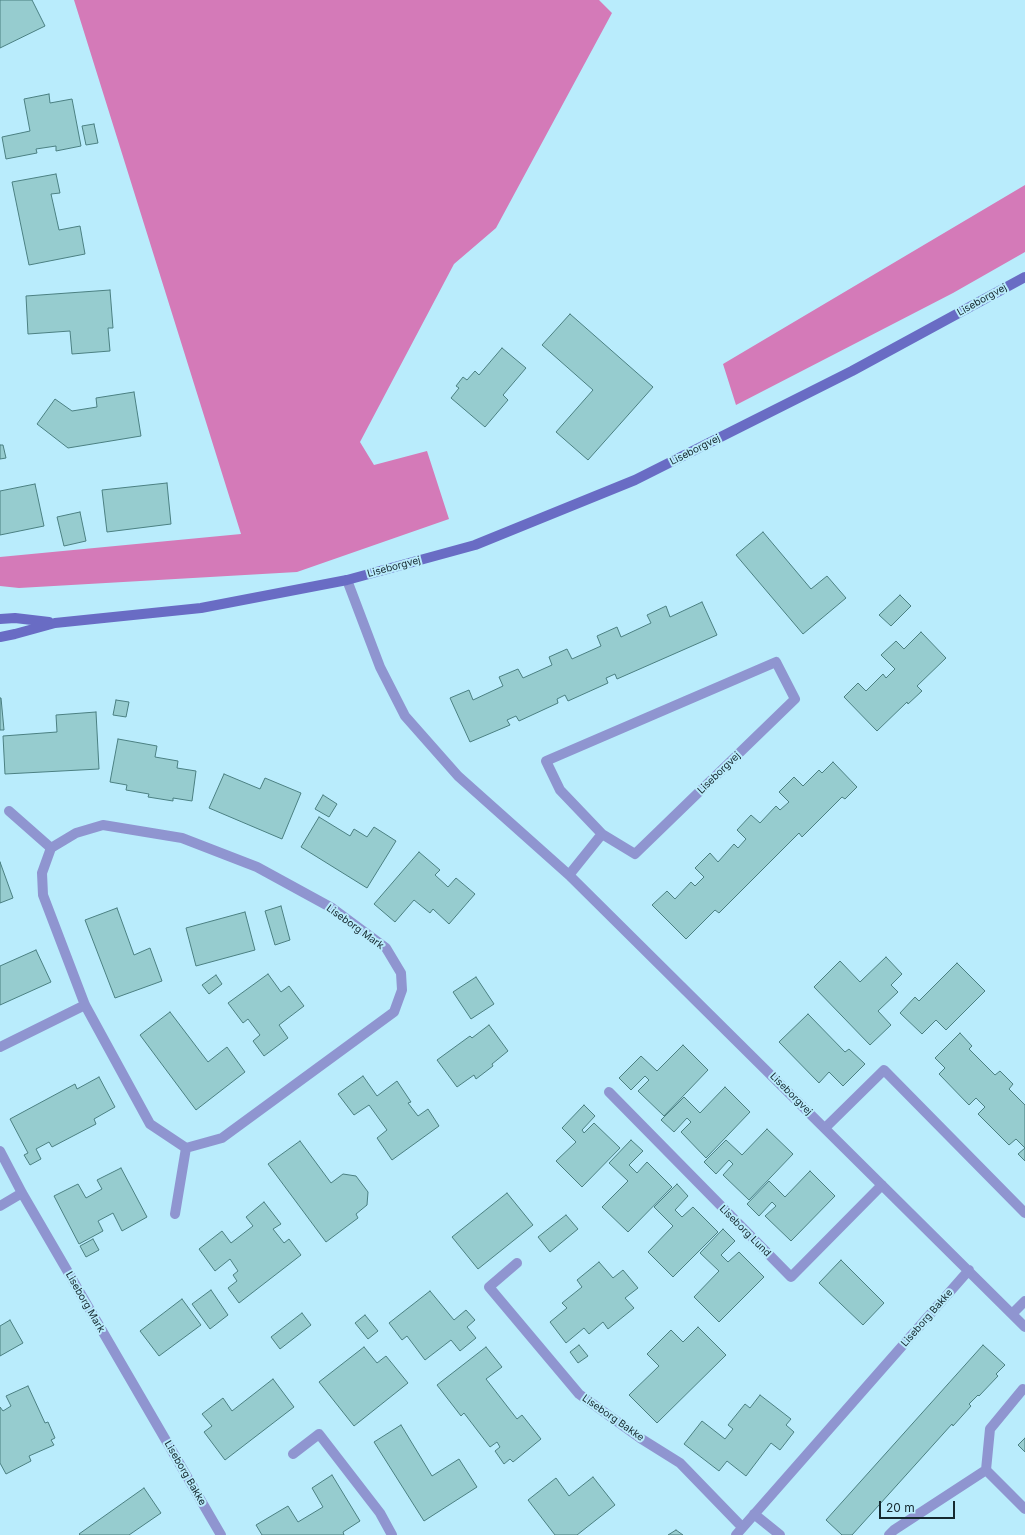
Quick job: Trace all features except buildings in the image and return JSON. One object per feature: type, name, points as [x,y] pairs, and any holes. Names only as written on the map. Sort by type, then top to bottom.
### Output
[{"type":"street","name":"Liseborgvej","points":[[0,637],[55,623],[202,608],[347,580],[475,545],[635,480],[852,371],[1025,277]]},
{"type":"street","name":"Liseborgvej","points":[[347,580],[380,667],[405,716],[458,776],[569,875],[826,1128],[1025,1327]]},
{"type":"street","name":"Liseborgvej","points":[[0,619],[15,618],[55,623]]},
{"type":"street","name":"Liseborgvej","points":[[776,662],[795,699],[635,854],[602,834],[560,790],[546,761],[776,662]]},
{"type":"street","points":[[9,811],[51,848],[42,873],[43,895],[85,1005],[150,1124],[186,1148],[175,1214]]},
{"type":"street","name":"Liseborg Mark","points":[[51,848],[76,833],[103,825],[182,838],[257,867],[332,908],[386,948],[401,973],[402,990],[394,1012],[222,1138],[186,1148]]},
{"type":"street","points":[[569,875],[602,834]]},
{"type":"street","points":[[0,1047],[85,1005]]},
{"type":"street","points":[[826,1128],[884,1070],[1025,1213]]},
{"type":"street","name":"Liseborg Lund","points":[[609,1092],[791,1277],[882,1184]]},
{"type":"street","name":"Liseborg Mark","points":[[0,1151],[22,1193],[149,1411]]},
{"type":"street","points":[[0,1206],[22,1193]]},
{"type":"street","name":"Liseborg Bakke","points":[[517,1263],[489,1287],[579,1394],[640,1438],[680,1463],[739,1531],[969,1270]]},
{"type":"street","points":[[1012,1314],[1025,1301]]},
{"type":"street","points":[[986,1470],[990,1429],[1023,1389]]},
{"type":"street","name":"Liseborg Bakke","points":[[149,1411],[221,1535]]},
{"type":"street","points":[[293,1454],[318,1434],[380,1513],[392,1535]]},
{"type":"street","points":[[986,1470],[1025,1509]]},
{"type":"street","points":[[889,1535],[894,1530],[986,1470]]},
{"type":"street","points":[[754,1514],[780,1535]]},
{"type":"shaded area","points":[[74,0],[599,0],[612,13],[496,228],[454,264],[360,442],[374,465],[427,451],[449,519],[297,572],[19,588],[0,586],[0,557],[241,534]]},
{"type":"shaded area","points":[[1025,185],[1025,252],[953,293],[736,405],[723,364]]}]
